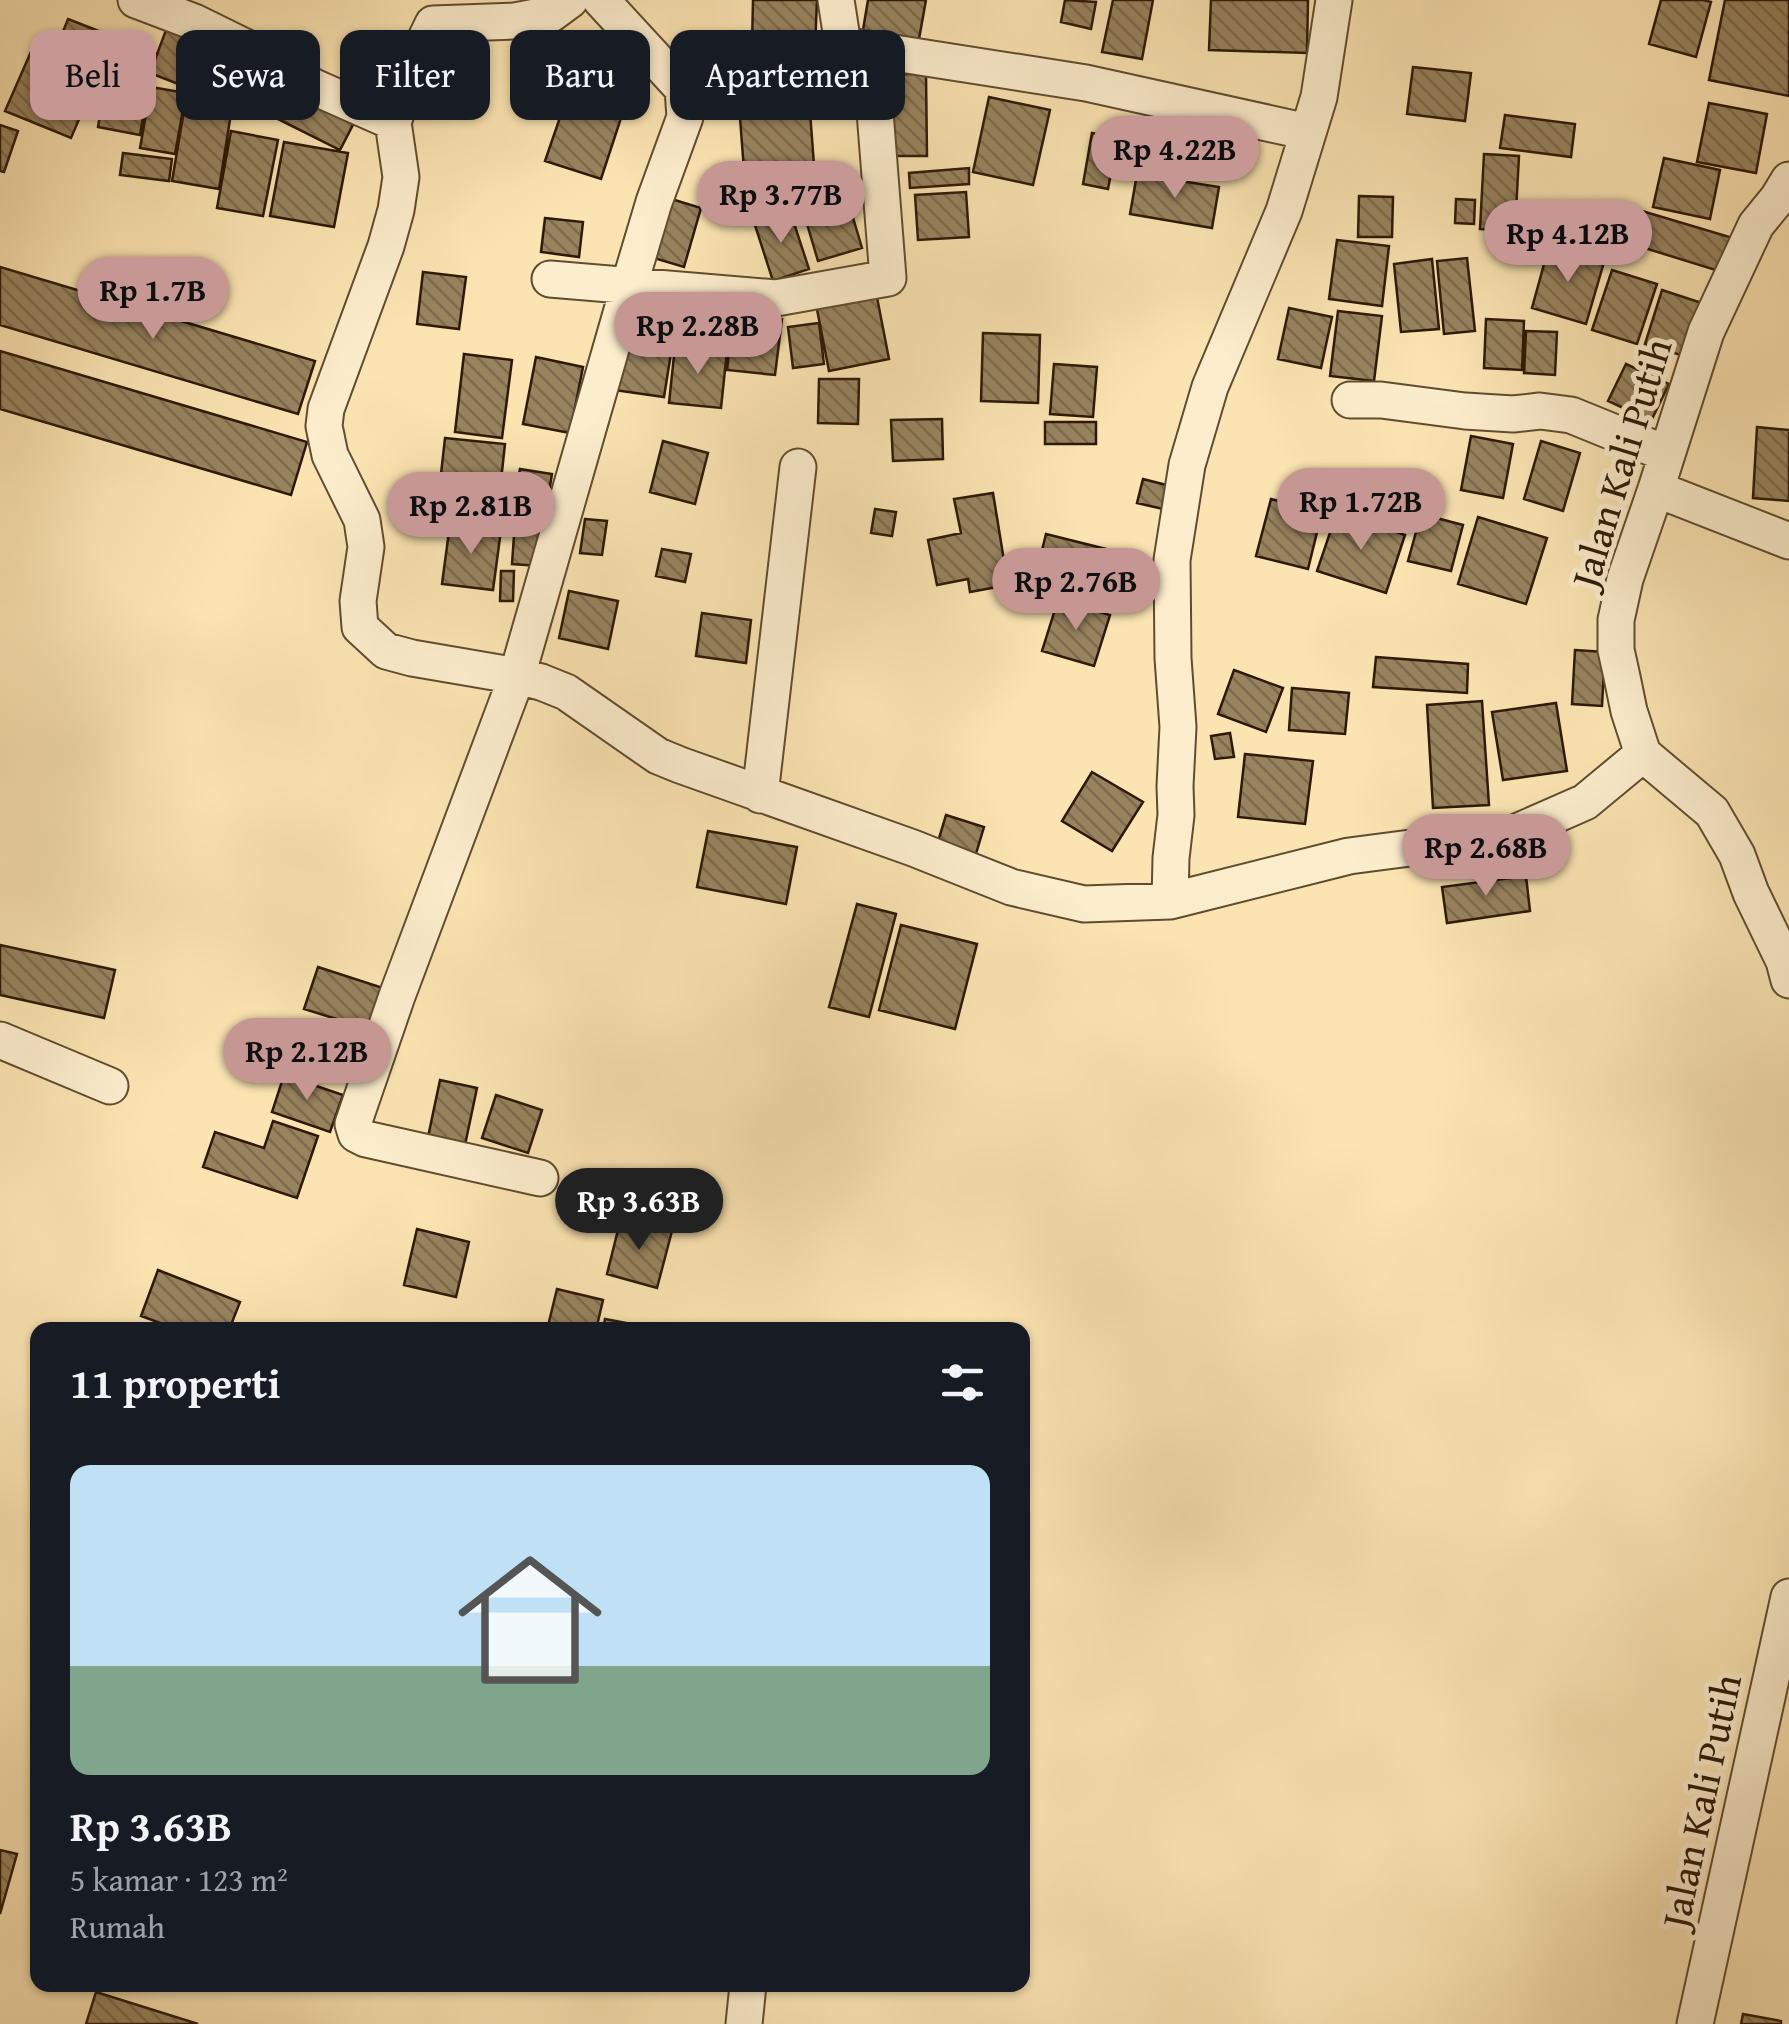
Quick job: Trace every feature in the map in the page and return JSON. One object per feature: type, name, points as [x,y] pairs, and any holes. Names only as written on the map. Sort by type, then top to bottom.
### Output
[{"type":"street","points":[[136,0],[194,22],[314,87],[393,122]]},
{"type":"street","points":[[570,0],[552,14],[515,21],[437,12],[393,122],[400,177],[396,210],[326,409],[324,426],[330,455],[362,520],[366,547],[358,601],[360,626],[386,651],[541,682],[566,692],[658,756],[1012,887],[1084,904],[1170,901],[1350,856],[1510,835],[1585,802],[1643,754],[1712,812],[1736,855],[1789,980]]},
{"type":"street","points":[[540,1178],[366,1139],[356,1134],[353,1124],[517,676],[654,202],[685,117],[683,89],[601,0]]},
{"type":"street","points":[[836,0],[841,30]]},
{"type":"street","points":[[1170,901],[1178,727],[1172,560],[1187,465],[1210,387],[1284,211],[1319,97],[1334,0]]},
{"type":"street","points":[[905,54],[1086,82],[1308,132]]},
{"type":"street","points":[[550,280],[776,298],[888,278],[876,120]]},
{"type":"street","name":"Jalan Kali Putih","points":[[1643,754],[1616,650],[1616,620],[1625,579],[1706,332],[1756,225],[1789,180]]},
{"type":"street","points":[[1350,400],[1466,411],[1571,415],[1667,454]]},
{"type":"street","points":[[760,794],[798,467]]},
{"type":"street","points":[[1656,489],[1789,540]]},
{"type":"street","points":[[0,1040],[110,1086]]},
{"type":"street","name":"Jalan Kali Putih","points":[[1696,2024],[1789,1597]]},
{"type":"street","points":[[744,2024],[747,1992]]},
{"type":"building","points":[[753,0],[817,0],[816,30],[752,30]]},
{"type":"building","points":[[868,0],[926,0],[919,39],[905,37],[905,30],[863,30]]},
{"type":"building","points":[[1065,0],[1096,2],[1091,29],[1061,22]]},
{"type":"building","points":[[1113,0],[1153,0],[1142,59],[1102,52]]},
{"type":"building","points":[[1211,0],[1308,0],[1307,53],[1209,50]]},
{"type":"building","points":[[1661,0],[1711,2],[1696,57],[1649,44]]},
{"type":"building","points":[[1725,0],[1789,0],[1789,96],[1709,80]]},
{"type":"building","points":[[68,19],[96,30],[64,30]]},
{"type":"building","points":[[169,22],[190,30],[176,30],[176,83],[156,75],[156,57]]},
{"type":"building","points":[[30,54],[30,120],[79,120],[71,138],[5,111]]},
{"type":"building","points":[[1413,67],[1471,73],[1465,121],[1407,114]]},
{"type":"building","points":[[905,74],[926,74],[927,156],[886,156],[886,120],[905,120]]},
{"type":"building","points":[[156,88],[176,91],[176,120],[181,120],[175,154],[140,148],[145,120],[156,120]]},
{"type":"building","points":[[320,96],[340,106],[340,120],[355,120],[340,150],[280,120],[320,120]]},
{"type":"building","points":[[989,97],[1050,110],[1033,185],[973,172]]},
{"type":"building","points":[[1709,103],[1767,114],[1756,173],[1697,162]]},
{"type":"building","points":[[1505,115],[1575,124],[1571,157],[1500,148]]},
{"type":"building","points":[[99,120],[143,120],[140,135],[98,127]]},
{"type":"building","points":[[182,120],[230,120],[219,189],[172,181]]},
{"type":"building","points":[[559,120],[620,120],[601,179],[545,161]]},
{"type":"building","points":[[740,120],[811,120],[816,191],[746,196]]},
{"type":"building","points":[[0,125],[18,131],[4,172],[0,171]]},
{"type":"building","points":[[231,131],[278,140],[263,216],[217,208]]},
{"type":"building","points":[[1092,133],[1118,138],[1108,189],[1083,184]]},
{"type":"building","points":[[284,142],[348,153],[334,227],[270,216]]},
{"type":"building","points":[[123,153],[172,159],[169,181],[120,175]]},
{"type":"building","points":[[1484,154],[1519,156],[1515,231],[1480,229]]},
{"type":"building","points":[[1664,158],[1720,170],[1710,219],[1653,207]]},
{"type":"building","points":[[969,168],[969,184],[910,188],[909,173]]},
{"type":"building","points":[[1137,174],[1219,187],[1212,228],[1130,214]]},
{"type":"building","points":[[966,192],[969,237],[918,240],[915,195]]},
{"type":"building","points":[[846,194],[862,248],[818,261],[802,207]]},
{"type":"building","points":[[1359,196],[1393,197],[1392,237],[1358,237]]},
{"type":"building","points":[[665,197],[701,208],[684,267],[647,256]]},
{"type":"building","points":[[1456,199],[1475,200],[1474,224],[1455,223]]},
{"type":"building","points":[[1632,208],[1733,238],[1722,272],[1622,241]]},
{"type":"building","points":[[790,211],[809,269],[773,281],[754,222]]},
{"type":"building","points":[[545,218],[583,222],[579,257],[541,252]]},
{"type":"building","points":[[1337,240],[1389,246],[1382,306],[1329,299]]},
{"type":"building","points":[[1549,246],[1604,262],[1586,324],[1532,308]]},
{"type":"building","points":[[1467,258],[1475,331],[1444,334],[1437,261]]},
{"type":"building","points":[[1432,259],[1439,329],[1401,332],[1394,264]]},
{"type":"building","points":[[0,267],[315,361],[298,414],[0,325]]},
{"type":"building","points":[[1612,270],[1657,284],[1637,344],[1592,330]]},
{"type":"building","points":[[423,272],[466,277],[459,329],[417,324]]},
{"type":"building","points":[[875,287],[889,359],[829,371],[815,299]]},
{"type":"building","points":[[1662,290],[1705,304],[1687,357],[1645,344]]},
{"type":"building","points":[[1289,308],[1332,317],[1321,368],[1278,359]]},
{"type":"building","points":[[1338,311],[1382,316],[1374,381],[1330,376]]},
{"type":"building","points":[[734,313],[782,319],[775,375],[727,370]]},
{"type":"building","points":[[1486,319],[1524,321],[1522,370],[1484,368]]},
{"type":"building","points":[[819,323],[824,364],[793,368],[788,327]]},
{"type":"building","points":[[623,327],[674,334],[664,397],[614,390]]},
{"type":"building","points":[[1526,331],[1557,332],[1555,375],[1524,373]]},
{"type":"building","points":[[983,333],[1040,335],[1038,403],[981,401]]},
{"type":"building","points":[[675,346],[727,351],[721,408],[669,403]]},
{"type":"building","points":[[0,351],[307,442],[291,495],[0,409]]},
{"type":"building","points":[[464,354],[512,360],[502,438],[455,432]]},
{"type":"building","points":[[536,357],[583,367],[570,433],[523,424]]},
{"type":"building","points":[[1054,364],[1097,367],[1093,417],[1050,414]]},
{"type":"building","points":[[1626,364],[1669,384],[1651,421],[1608,401]]},
{"type":"building","points":[[819,379],[859,379],[858,424],[818,423]]},
{"type":"building","points":[[942,419],[943,459],[893,461],[891,420]]},
{"type":"building","points":[[1045,422],[1096,422],[1096,444],[1045,444]]},
{"type":"building","points":[[1757,427],[1789,430],[1789,501],[1753,498]]},
{"type":"building","points":[[1471,436],[1513,444],[1503,498],[1461,490]]},
{"type":"building","points":[[445,438],[505,444],[497,517],[437,510]]},
{"type":"building","points":[[663,441],[708,453],[695,504],[650,492]]},
{"type":"building","points":[[1541,441],[1580,453],[1563,511],[1524,499]]},
{"type":"building","points":[[520,469],[552,474],[545,516],[512,510]]},
{"type":"building","points":[[1143,479],[1182,489],[1176,512],[1137,503]]},
{"type":"building","points":[[993,493],[1008,585],[970,592],[968,579],[937,585],[928,540],[961,533],[954,499]]},
{"type":"building","points":[[1271,499],[1322,512],[1308,569],[1256,556]]},
{"type":"building","points":[[875,509],[896,512],[892,536],[871,533]]},
{"type":"building","points":[[1337,512],[1405,535],[1386,593],[1317,571]]},
{"type":"building","points":[[1421,514],[1463,525],[1451,571],[1408,561]]},
{"type":"building","points":[[1478,517],[1547,538],[1526,604],[1458,584]]},
{"type":"building","points":[[585,519],[607,521],[602,555],[580,553]]},
{"type":"building","points":[[515,521],[542,523],[539,566],[512,564]]},
{"type":"building","points":[[450,524],[501,530],[493,590],[442,584]]},
{"type":"building","points":[[1046,534],[1110,550],[1097,603],[1033,587]]},
{"type":"building","points":[[662,549],[691,554],[685,582],[656,576]]},
{"type":"building","points":[[501,571],[514,571],[513,601],[500,601]]},
{"type":"building","points":[[569,591],[618,601],[608,649],[559,638]]},
{"type":"building","points":[[1058,600],[1110,615],[1094,666],[1042,651]]},
{"type":"building","points":[[702,613],[751,620],[746,663],[696,656]]},
{"type":"building","points":[[1575,650],[1605,652],[1602,706],[1572,704]]},
{"type":"building","points":[[1376,657],[1468,664],[1467,693],[1373,687]]},
{"type":"building","points":[[1234,670],[1283,688],[1266,732],[1218,714]]},
{"type":"building","points":[[1292,688],[1349,693],[1345,734],[1289,730]]},
{"type":"building","points":[[1482,701],[1489,805],[1433,808],[1427,705]]},
{"type":"building","points":[[1556,703],[1567,771],[1503,780],[1492,712]]},
{"type":"building","points":[[1230,733],[1234,757],[1215,759],[1211,736]]},
{"type":"building","points":[[1245,754],[1313,761],[1305,824],[1238,817]]},
{"type":"building","points":[[1092,772],[1143,802],[1112,851],[1062,821]]},
{"type":"building","points":[[946,815],[984,827],[975,857],[937,845]]},
{"type":"building","points":[[708,831],[797,847],[786,904],[697,887]]},
{"type":"building","points":[[1526,876],[1530,911],[1447,923],[1442,887]]},
{"type":"building","points":[[857,904],[896,914],[869,1017],[829,1007]]},
{"type":"building","points":[[901,925],[977,944],[955,1029],[879,1010]]},
{"type":"building","points":[[0,945],[115,970],[104,1018],[0,995]]},
{"type":"building","points":[[318,967],[383,988],[369,1029],[304,1009]]},
{"type":"building","points":[[284,1075],[343,1095],[330,1132],[272,1112]]},
{"type":"building","points":[[440,1080],[477,1088],[465,1145],[428,1137]]},
{"type":"building","points":[[496,1095],[542,1110],[528,1153],[482,1138]]},
{"type":"building","points":[[273,1121],[318,1136],[297,1198],[203,1167],[215,1132],[264,1148]]},
{"type":"building","points":[[621,1218],[672,1231],[657,1288],[607,1274]]},
{"type":"building","points":[[417,1229],[469,1242],[456,1297],[404,1285]]},
{"type":"building","points":[[158,1270],[240,1302],[232,1322],[157,1322],[141,1316]]},
{"type":"building","points":[[557,1289],[603,1300],[598,1322],[549,1322]]},
{"type":"building","points":[[0,1850],[17,1854],[0,1914]]},
{"type":"building","points":[[96,1992],[198,2024],[86,2024]]},
{"type":"building","points":[[1743,2014],[1781,2021],[1781,2024],[1741,2024]]}]
